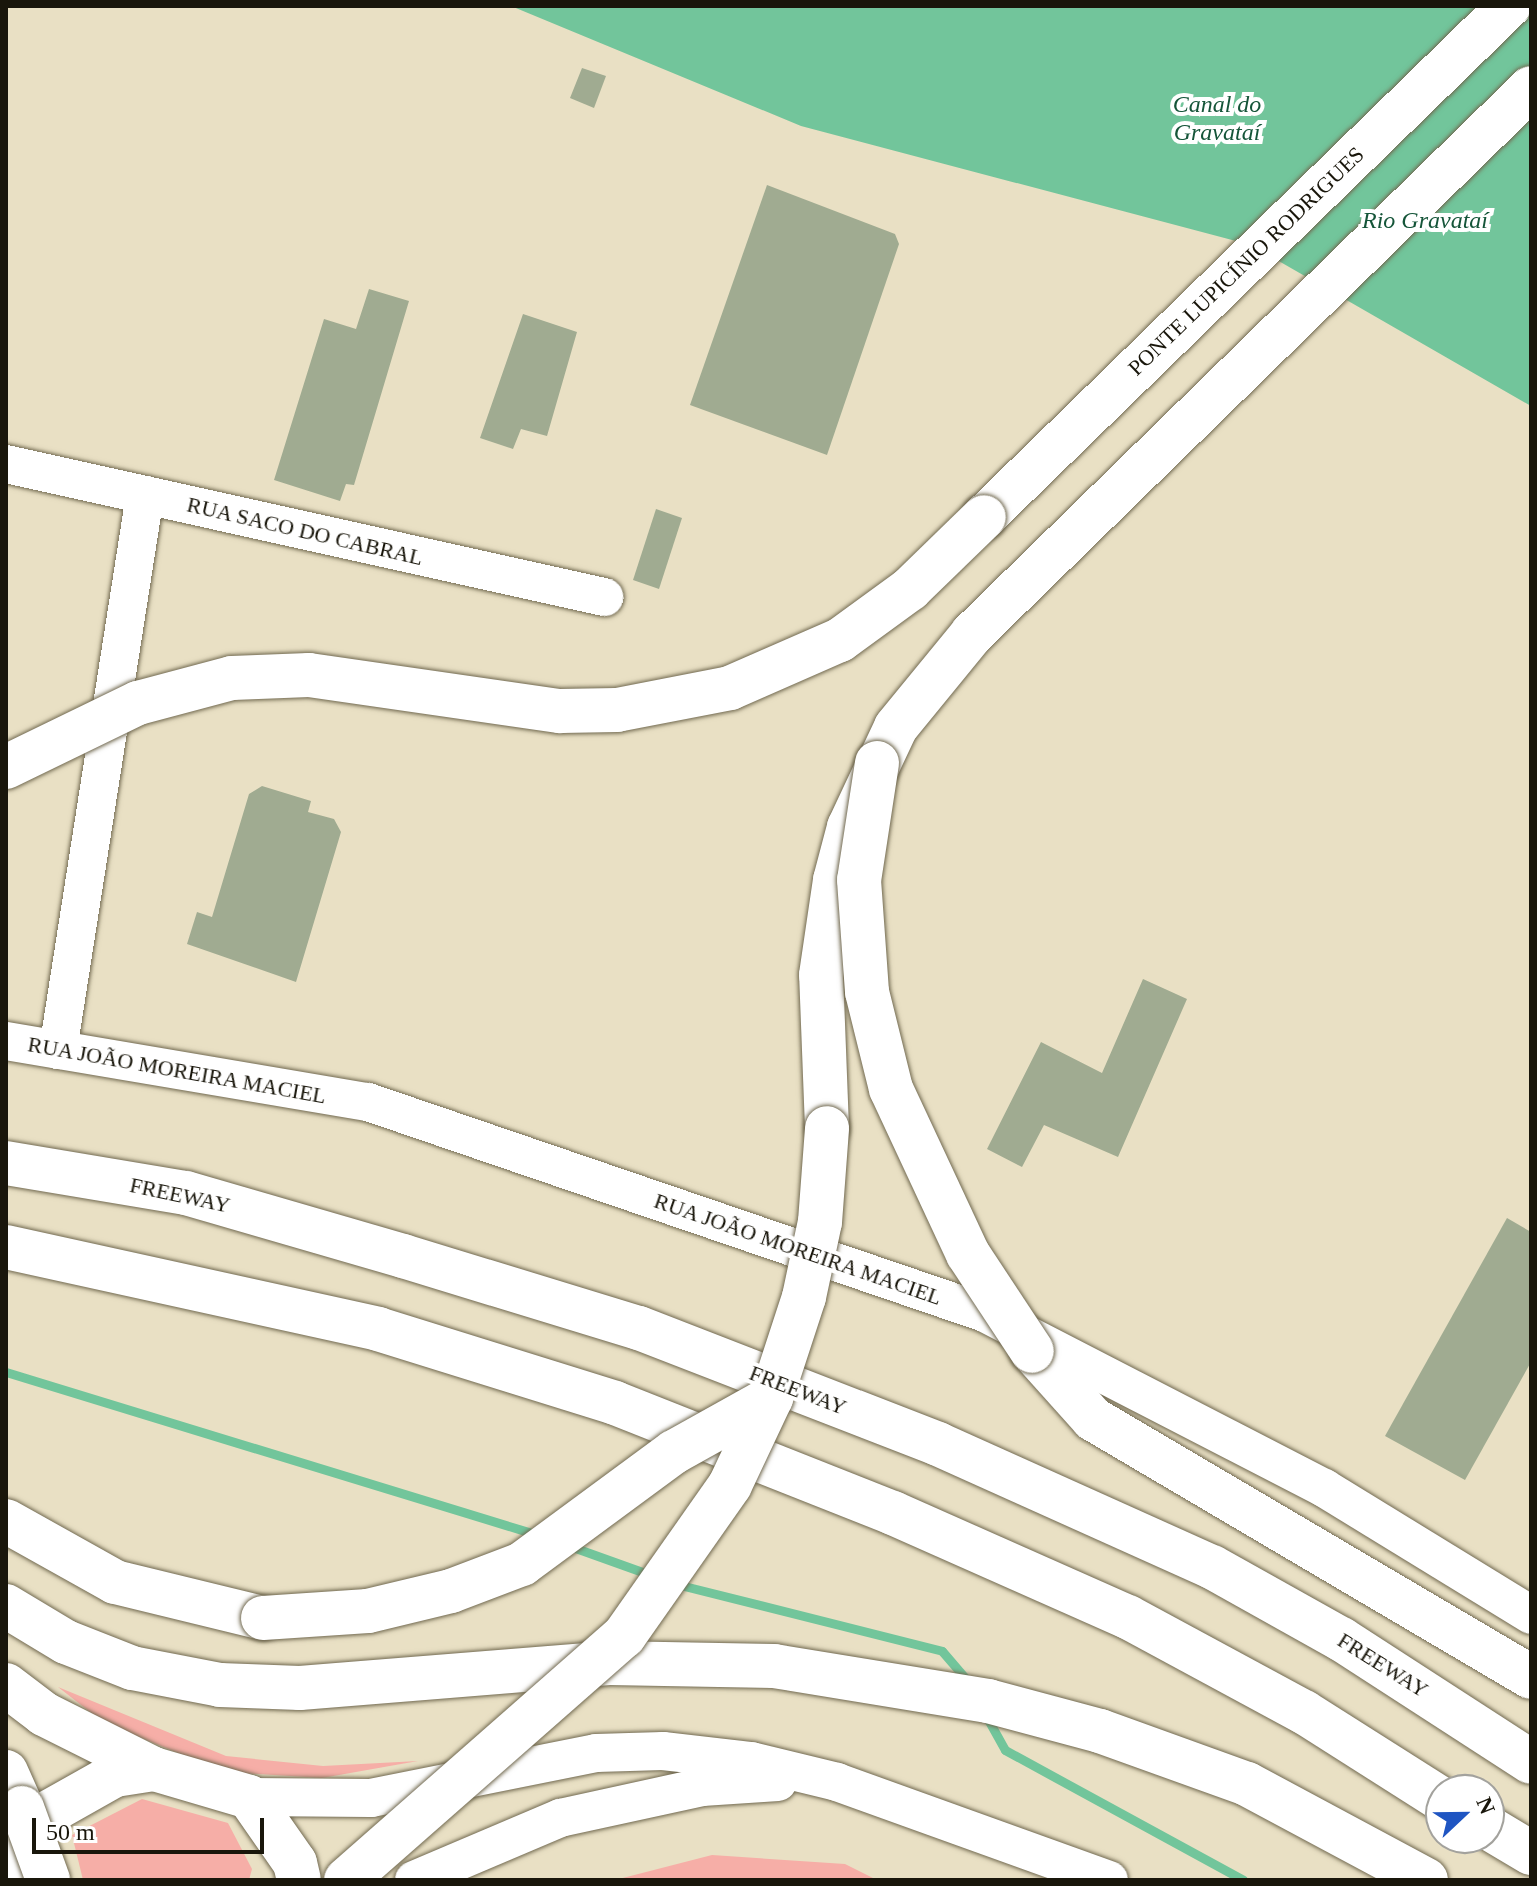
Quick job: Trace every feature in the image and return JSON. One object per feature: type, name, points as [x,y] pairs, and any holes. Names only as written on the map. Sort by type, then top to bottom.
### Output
[{"type":"main road","name":"PONTE LUPICÍNIO RODRIGUES","points":[[6,767],[138,703],[232,678],[309,675],[560,711],[703,695],[787,667],[840,640],[910,589],[1509,6]]},
{"type":"main road","points":[[346,1880],[624,1636],[730,1485],[771,1398],[820,1222],[827,1128],[821,975],[835,880],[877,763],[935,673],[1038,568],[1531,88]]},
{"type":"main road","points":[[877,763],[859,880],[867,992],[891,1089],[968,1254],[1032,1351],[1093,1419],[1531,1677]]},
{"type":"main road","name":"FREEWAY","points":[[6,1163],[186,1193],[417,1260],[639,1328],[938,1444],[1212,1567],[1354,1647],[1531,1762]]},
{"type":"main road","points":[[6,1247],[378,1329],[615,1403],[893,1513],[1128,1617],[1304,1712],[1425,1789]]},
{"type":"main road","points":[[6,1521],[115,1582],[192,1607],[263,1618],[368,1611],[451,1591],[522,1564],[674,1452],[771,1398]]},
{"type":"main road","points":[[6,1606],[66,1642],[132,1668],[220,1685],[300,1688],[609,1663],[774,1666],[988,1701],[1100,1731],[1247,1784],[1426,1880]]},
{"type":"main road","points":[[6,1685],[44,1714],[154,1769],[249,1797],[295,1863],[299,1880]]},
{"type":"main road","points":[[10,1880],[13,1854],[35,1820],[115,1775],[154,1769]]},
{"type":"main road","points":[[6,1772],[48,1880]]},
{"type":"main road","points":[[1505,1838],[1531,1853]]},
{"type":"street","name":"RUA SACO DO CABRAL","points":[[6,464],[604,597]]},
{"type":"street","points":[[58,1050],[145,495]]},
{"type":"street","name":"RUA JOÃO MOREIRA MACIEL","points":[[6,1041],[368,1102],[985,1313],[1324,1488],[1531,1615]]},
{"type":"street","points":[[249,1797],[371,1798],[596,1753],[663,1751],[751,1761],[837,1782],[1109,1880]]},
{"type":"street","points":[[414,1880],[532,1828],[644,1797],[754,1783],[837,1782]]},
{"type":"shaded area","points":[[58,1687],[226,1756],[323,1766],[418,1761],[322,1778],[224,1772],[103,1722]]},
{"type":"shaded area","points":[[142,1799],[228,1823],[252,1869],[249,1880],[83,1880],[72,1835]]},
{"type":"shaded area","points":[[712,1855],[845,1864],[877,1880],[615,1880]]},
{"type":"water","name":"Canal do Gravataí","points":[[511,6],[1531,6],[1531,406],[1251,245],[801,126]]},
{"type":"building","points":[[582,68],[606,76],[594,108],[570,98]]},
{"type":"building","points":[[767,185],[895,234],[899,244],[827,455],[690,405]]},
{"type":"building","points":[[369,289],[409,301],[354,485],[346,484],[340,501],[274,480],[324,319],[356,329]]},
{"type":"building","points":[[523,314],[577,332],[547,436],[521,429],[513,449],[480,438]]},
{"type":"building","points":[[656,509],[682,518],[659,589],[633,580]]},
{"type":"building","points":[[262,786],[311,801],[308,812],[334,819],[341,832],[296,982],[187,944],[197,912],[212,917],[249,794]]},
{"type":"building","points":[[1143,979],[1187,999],[1118,1157],[1044,1125],[1022,1167],[987,1149],[1041,1042],[1102,1073]]},
{"type":"building","points":[[1507,1218],[1531,1232],[1531,1362],[1465,1480],[1385,1436]]},
{"type":"waterway","points":[[6,1372],[538,1535]]},
{"type":"waterway","points":[[567,1545],[651,1575]]},
{"type":"waterway","points":[[676,1584],[942,1651],[972,1686]]},
{"type":"waterway","points":[[985,1714],[1005,1750],[1243,1880]]},
{"type":"water label","name":"Rio Gravataí","points":[[1425,221]]}]
